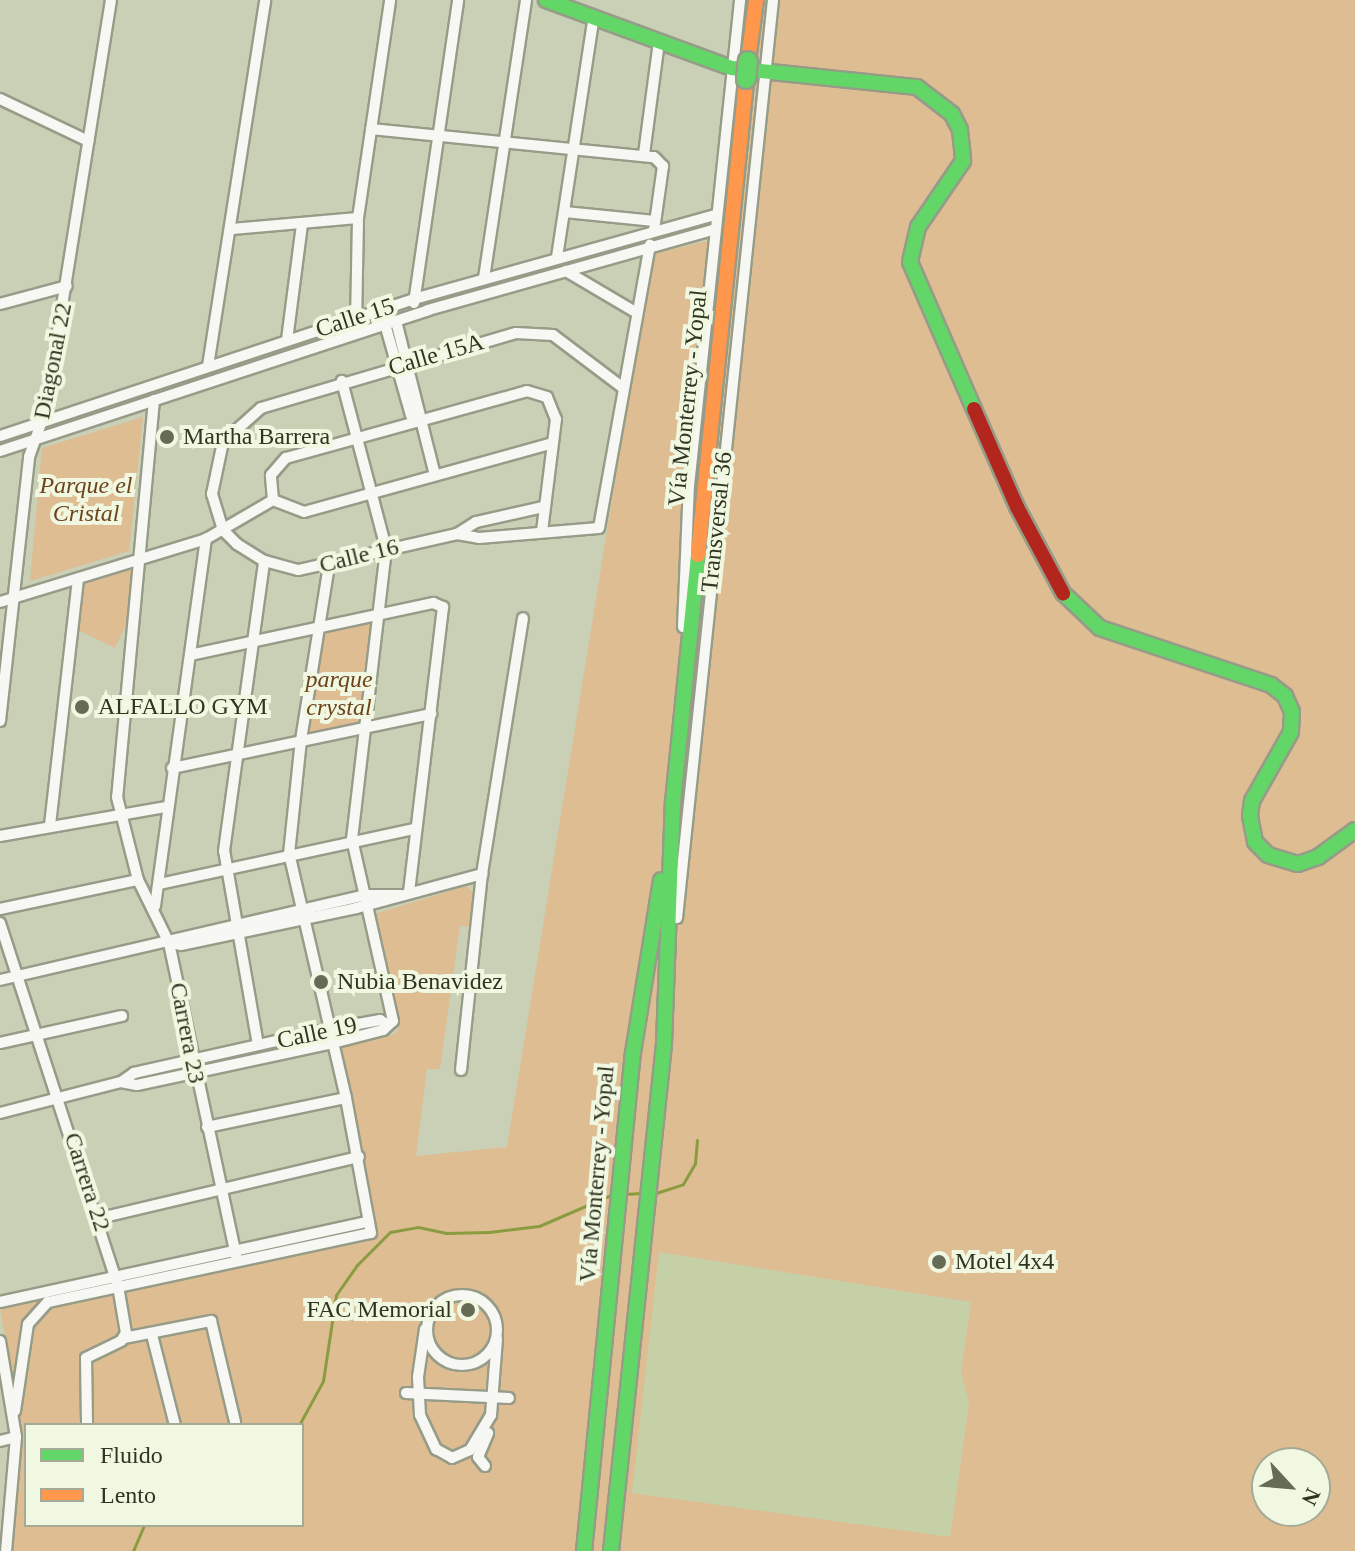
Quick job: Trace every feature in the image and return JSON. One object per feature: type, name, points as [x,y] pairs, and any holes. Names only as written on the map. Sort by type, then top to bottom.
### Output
[{"type":"main road","points":[[546,0],[742,69],[917,87],[952,114],[960,130],[963,161],[918,227],[910,262],[1017,507],[1068,602],[1100,628],[1271,685],[1285,696],[1292,712],[1291,732],[1252,801],[1250,816],[1255,842],[1268,855],[1298,864],[1318,857],[1355,830]]},
{"type":"main road","name":"Vía Monterrey - Yopal","points":[[584,1551],[632,1059],[673,802],[742,69],[756,0]]},
{"type":"main road","name":"Vía Monterrey - Yopal","points":[[611,1551],[664,1044],[673,802]]},
{"type":"street","name":"Diagonal 22","points":[[0,721],[17,596],[29,457],[43,420],[111,0]]},
{"type":"street","points":[[208,366],[232,229],[265,0]]},
{"type":"street","points":[[360,333],[355,319],[358,218],[390,0]]},
{"type":"street","points":[[415,315],[414,299],[458,0]]},
{"type":"street","points":[[484,278],[526,0]]},
{"type":"street","name":"Transversal 36","points":[[682,713],[684,552],[713,230],[742,69],[740,0]]},
{"type":"street","name":"Transversal 36","points":[[664,1044],[773,0]]},
{"type":"street","points":[[557,257],[594,16]]},
{"type":"street","points":[[644,154],[659,41]]},
{"type":"street","points":[[0,99],[88,141]]},
{"type":"street","points":[[371,129],[644,154],[663,166],[654,226],[565,212]]},
{"type":"street","name":"Calle 15","points":[[2,435],[414,299],[654,226],[715,215]]},
{"type":"street","points":[[232,229],[358,218]]},
{"type":"street","points":[[287,340],[302,224]]},
{"type":"street","name":"Calle 15","points":[[0,451],[415,315],[650,245],[713,230]]},
{"type":"street","points":[[457,534],[593,531],[602,521],[650,245]]},
{"type":"street","points":[[539,262],[541,278]]},
{"type":"street","points":[[566,271],[637,313]]},
{"type":"street","points":[[0,304],[67,286]]},
{"type":"street","points":[[391,323],[435,475]]},
{"type":"street","name":"Calle 15A","points":[[223,530],[212,494],[215,467],[223,442],[239,422],[261,408],[342,381],[541,330],[581,352],[623,388]]},
{"type":"street","points":[[342,381],[386,548],[352,839],[394,1014],[387,1024]]},
{"type":"street","points":[[273,500],[270,484],[278,464],[357,435],[527,391],[547,397],[556,419],[542,532]]},
{"type":"street","name":"Carrera 23","points":[[154,400],[143,557],[116,781],[120,813],[138,880],[155,906],[169,943],[237,1260]]},
{"type":"street","points":[[0,421],[2,435]]},
{"type":"street","points":[[273,500],[304,512],[552,443]]},
{"type":"street","points":[[0,602],[206,539],[273,500]]},
{"type":"street","name":"Calle 16","points":[[223,530],[264,561],[298,570],[457,534],[476,522],[543,507]]},
{"type":"street","points":[[155,906],[206,539]]},
{"type":"street","points":[[258,1045],[226,868],[234,757],[255,644],[264,561]]},
{"type":"street","points":[[329,565],[301,740],[289,854],[359,1157],[370,1228]]},
{"type":"street","points":[[50,825],[78,579]]},
{"type":"street","points":[[190,655],[255,644],[318,626],[433,603],[445,613],[404,894]]},
{"type":"street","points":[[461,1070],[482,874],[523,618]]},
{"type":"street","points":[[172,768],[234,757],[364,725],[431,714]]},
{"type":"street","points":[[0,836],[167,807]]},
{"type":"street","points":[[159,884],[352,839],[414,829]]},
{"type":"street","points":[[0,980],[404,894],[482,874]]},
{"type":"street","points":[[0,909],[138,880]]},
{"type":"street","name":"Carrera 22","points":[[0,923],[100,1218],[118,1286],[124,1338]]},
{"type":"street","points":[[0,1043],[122,1016]]},
{"type":"street","name":"Calle 19","points":[[0,1113],[61,1100],[121,1082],[134,1073],[193,1066],[333,1043],[383,1030],[387,1024],[380,1020],[330,1029],[258,1045],[193,1066]]},
{"type":"street","points":[[207,1127],[346,1098]]},
{"type":"street","points":[[100,1218],[359,1157]]},
{"type":"street","points":[[0,1302],[234,1248],[370,1228]]},
{"type":"street","points":[[15,1411],[32,1315],[48,1302],[370,1228]]},
{"type":"street","points":[[485,1466],[478,1457],[495,1401],[497,1339],[491,1311],[462,1296],[437,1304],[425,1329],[418,1394],[426,1433],[439,1453],[452,1458],[474,1445],[495,1401]]},
{"type":"street","points":[[87,1423],[86,1358],[124,1338],[152,1335],[211,1321],[235,1422]]},
{"type":"street","points":[[425,1329],[433,1350],[455,1363],[484,1358],[497,1339]]},
{"type":"street","points":[[152,1335],[174,1423]]},
{"type":"street","points":[[0,1341],[15,1411],[16,1437],[6,1505],[6,1551]]},
{"type":"street","points":[[406,1393],[495,1401],[509,1398]]},
{"type":"street","points":[[0,1441],[16,1437]]},
{"type":"shaded area","points":[[659,1252],[971,1302],[961,1371],[969,1404],[950,1538],[632,1493]]},
{"type":"green space","points":[[755,0],[1355,0],[1355,1551],[10,1551],[23,1437],[0,1309],[372,1226],[340,1048],[395,1034],[399,1028],[374,914],[466,886],[477,896],[473,927],[460,926],[440,1069],[427,1069],[416,1156],[507,1147],[652,254],[728,236]],"holes":[[[659,1252],[971,1302],[961,1372],[969,1404],[950,1537],[632,1493]]]},
{"type":"green space","name":"Parque el Cristal","points":[[143,417],[129,551],[30,581],[42,448]]},
{"type":"green space","points":[[140,562],[134,608],[115,648],[76,629],[81,582]]},
{"type":"green space","name":"parque crystal","points":[[375,618],[361,723],[306,736],[323,628]]},
{"type":"waterway","points":[[656,1193],[683,1184],[695,1163],[697,1140]]},
{"type":"waterway","points":[[624,1194],[641,1193]]},
{"type":"waterway","points":[[300,1423],[323,1381],[336,1295],[357,1265],[390,1232],[418,1227],[446,1233],[489,1232],[539,1226],[613,1194]]},
{"type":"waterway","points":[[133,1551],[143,1527]]},
{"type":"traffic: fast","points":[[546,0],[732,68],[917,87],[952,114],[960,130],[963,161],[918,227],[910,262],[974,409]]},
{"type":"traffic: fast","points":[[746,79],[748,61]]},
{"type":"traffic: fast","points":[[611,1551],[664,1044],[673,802],[698,555]]},
{"type":"traffic: fast","points":[[1063,593],[1100,628],[1271,685],[1285,696],[1292,712],[1291,732],[1252,801],[1250,816],[1255,842],[1268,855],[1298,864],[1318,857],[1355,830]]},
{"type":"traffic: fast","points":[[584,1551],[632,1059],[661,880]]},
{"type":"traffic: slow","points":[[748,61],[756,0]]},
{"type":"traffic: slow","points":[[698,555],[746,79]]},
{"type":"traffic: jam","points":[[974,409],[1017,507],[1063,593]]},
{"type":"place","name":"Martha Barrera","points":[[167,437]]},
{"type":"place","name":"ALFALLO GYM","points":[[82,707]]},
{"type":"place","name":"Nubia Benavidez","points":[[321,982]]},
{"type":"place","name":"Motel 4x4","points":[[939,1262]]},
{"type":"place","name":"FAC Memorial","points":[[468,1310]]}]
